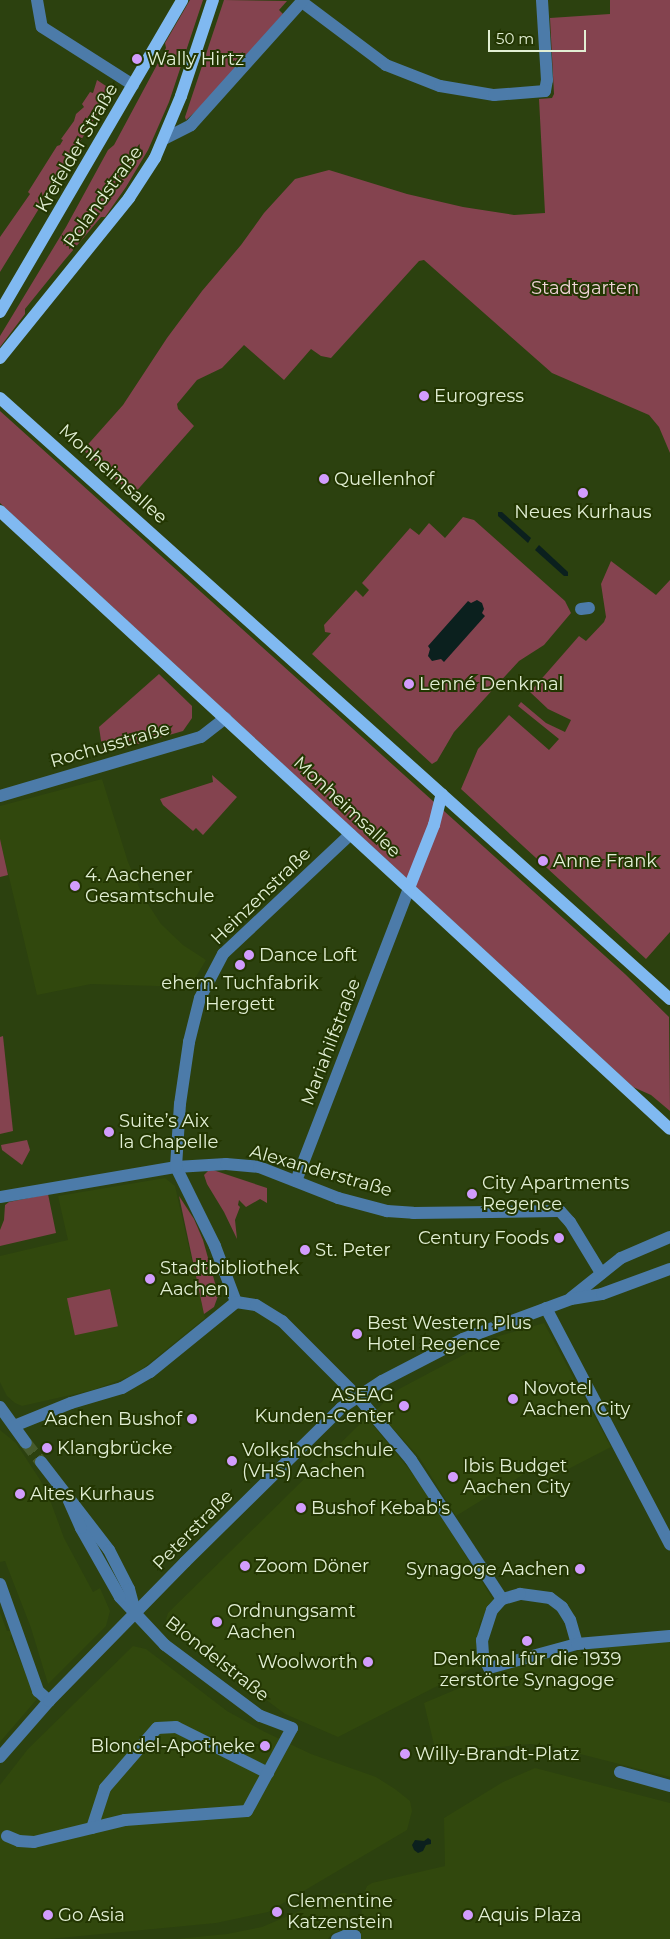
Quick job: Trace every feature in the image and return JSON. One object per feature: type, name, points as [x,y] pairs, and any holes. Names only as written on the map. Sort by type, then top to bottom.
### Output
[{"type":"main road","name":"Krefelder Straße","points":[[0,312],[182,0]]},
{"type":"main road","points":[[164,139],[181,96],[213,0]]},
{"type":"main road","name":"Rolandstraße","points":[[0,358],[128,198],[155,158],[164,139]]},
{"type":"main road","name":"Monheimsallee","points":[[0,398],[670,999]]},
{"type":"main road","name":"Monheimsallee","points":[[0,511],[670,1129]]},
{"type":"main road","points":[[409,888],[434,825],[442,794]]},
{"type":"street","points":[[37,0],[42,27],[133,85]]},
{"type":"street","points":[[303,1],[386,65],[440,86],[494,95],[545,91],[547,80],[542,0]]},
{"type":"street","name":"Rolandstraße","points":[[164,139],[191,125],[265,40],[303,1]]},
{"type":"street","name":"Rochusstraße","points":[[0,796],[201,737],[225,718]]},
{"type":"street","name":"Heinzenstraße","points":[[176,1167],[180,1104],[189,1042],[200,998],[211,973],[223,954],[351,834]]},
{"type":"street","name":"Mariahilfstraße","points":[[296,1181],[409,888]]},
{"type":"street","name":"Alexanderstraße","points":[[0,1197],[176,1167],[226,1164],[259,1167],[338,1198],[387,1211],[413,1213],[560,1211],[570,1222],[601,1272]]},
{"type":"street","points":[[176,1167],[215,1246],[236,1302]]},
{"type":"street","name":"Peterstraße","points":[[571,1299],[601,1272],[638,1249],[670,1237]]},
{"type":"street","name":"Peterstraße","points":[[0,1757],[49,1701],[322,1425],[358,1397],[382,1381],[463,1339],[571,1299],[602,1294],[670,1268]]},
{"type":"street","points":[[14,1426],[71,1403],[122,1388],[150,1372],[236,1302],[256,1305],[282,1320],[358,1397],[411,1460],[502,1599]]},
{"type":"street","points":[[546,1308],[670,1544]]},
{"type":"street","points":[[0,1407],[26,1443]]},
{"type":"street","points":[[41,1462],[69,1501],[81,1528],[110,1581],[120,1597],[135,1614]]},
{"type":"street","points":[[0,1584],[38,1691],[49,1701]]},
{"type":"street","points":[[577,1644],[570,1620],[562,1607],[550,1598],[520,1594],[502,1599],[492,1610],[482,1640],[483,1656],[489,1668],[577,1644],[670,1636]]},
{"type":"street","name":"Blondelstraße","points":[[7,1836],[19,1841],[34,1842],[125,1820],[247,1811],[292,1728],[260,1716],[224,1690],[165,1645],[135,1614]]},
{"type":"street","points":[[92,1828],[105,1788],[157,1728],[176,1727],[268,1773]]},
{"type":"street","points":[[620,1772],[670,1786]]},
{"type":"street","points":[[337,1939],[345,1936],[355,1938]]},
{"type":"shaded area","name":"4. Aachener Gesamtschule","points":[[102,779],[128,862],[144,898],[161,924],[183,945],[206,960],[190,987],[91,984],[37,995],[0,839],[0,806]]},
{"type":"shaded area","points":[[165,1178],[175,1186],[205,1318],[142,1369],[128,1377],[93,1390],[22,1406],[15,1403],[7,1396],[0,1382],[0,1256],[68,1240],[58,1196]]},
{"type":"shaded area","points":[[544,1323],[611,1447],[547,1480],[537,1466],[456,1516],[419,1457],[376,1410],[399,1389],[499,1336]]},
{"type":"shaded area","points":[[368,1419],[421,1484],[494,1601],[480,1622],[477,1639],[480,1664],[338,1737],[285,1714],[169,1627],[166,1619],[168,1613],[364,1420]]},
{"type":"shaded area","points":[[0,1430],[16,1443],[46,1489],[64,1538],[93,1592],[100,1588],[110,1611],[106,1626],[48,1684],[31,1628],[5,1561],[0,1562]]},
{"type":"shaded area","points":[[0,1612],[7,1631],[11,1631],[10,1637],[37,1699],[0,1742]]},
{"type":"shaded area","points":[[670,1641],[670,1777],[545,1745],[530,1744],[436,1753],[424,1703],[495,1673],[530,1662],[588,1649]]},
{"type":"shaded area","points":[[133,1646],[146,1649],[227,1711],[263,1731],[311,1754],[376,1777],[395,1789],[410,1801],[412,1811],[407,1830],[268,1912],[216,1923],[49,1939],[0,1939],[0,1785],[28,1749]]},
{"type":"shaded area","points":[[535,1768],[670,1803],[670,1939],[361,1939],[362,1898],[367,1886],[372,1883],[445,1866],[444,1818],[503,1782]]},
{"type":"shaded area","points":[[342,1893],[346,1893],[351,1900],[348,1929],[332,1933],[328,1939],[176,1939],[227,1934],[262,1927]]},
{"type":"green space","points":[[190,0],[203,0],[169,102],[148,150],[105,217],[101,217],[25,309],[25,314],[0,347],[0,336],[66,227],[108,150],[114,145],[166,48],[165,43]]},
{"type":"green space","points":[[224,0],[287,1],[279,10],[283,14],[205,103],[186,120],[185,117]]},
{"type":"green space","name":"Stadtgarten","points":[[610,0],[670,0],[670,453],[659,427],[649,415],[552,373],[424,260],[419,261],[331,358],[321,356],[311,349],[284,380],[244,345],[222,368],[197,380],[177,404],[178,409],[194,426],[133,495],[83,450],[123,405],[167,338],[202,291],[241,245],[264,213],[295,179],[329,170],[407,194],[463,207],[514,215],[545,213],[539,99],[552,98],[554,94],[550,18],[610,14]]},
{"type":"green space","points":[[97,80],[109,88],[110,93],[0,272],[0,237],[30,194],[28,192],[57,146],[60,145],[63,140],[61,139],[74,121],[76,114],[84,107],[82,104],[90,92],[93,93]]},
{"type":"green space","points":[[0,411],[625,974],[669,1017],[670,1111],[651,1095],[633,1087],[0,503]]},
{"type":"green space","points":[[463,517],[474,520],[565,601],[571,613],[544,645],[519,661],[454,732],[437,761],[432,764],[312,654],[331,633],[325,632],[324,625],[356,590],[363,597],[369,590],[362,583],[410,528],[419,535],[429,523],[445,538]]},
{"type":"green space","points":[[611,561],[656,595],[670,580],[670,932],[646,959],[461,789],[478,749],[509,715],[549,750],[559,739],[518,706],[521,702],[546,723],[565,732],[571,720],[548,709],[530,692],[579,636],[586,641],[604,622],[606,617],[601,584]]},
{"type":"green space","points":[[159,674],[192,706],[192,718],[183,731],[103,754],[99,727]]},
{"type":"green space","points":[[212,775],[237,797],[203,835],[196,828],[193,831],[163,805],[160,799],[213,782]]},
{"type":"green space","points":[[0,839],[8,875],[0,877]]},
{"type":"green space","points":[[3,1036],[13,1131],[0,1134],[0,1037]]},
{"type":"green space","points":[[27,1140],[30,1150],[22,1165],[2,1150],[1,1145]]},
{"type":"green space","points":[[213,1170],[267,1188],[267,1203],[260,1199],[246,1207],[239,1200],[238,1205],[240,1207],[235,1220],[237,1239],[224,1212],[207,1184],[204,1175],[208,1171]]},
{"type":"green space","points":[[48,1194],[56,1233],[0,1246],[0,1230],[4,1220],[5,1205],[9,1202]]},
{"type":"green space","points":[[179,1196],[194,1219],[203,1240],[218,1296],[214,1307],[204,1314]]},
{"type":"green space","points":[[110,1289],[118,1326],[75,1335],[67,1298]]},
{"type":"water","points":[[498,512],[502,512],[531,538],[528,543],[498,516]]},
{"type":"water","points":[[539,545],[568,572],[568,576],[564,576],[535,550]]},
{"type":"water","points":[[477,600],[482,603],[484,609],[482,613],[485,616],[444,662],[441,659],[432,661],[428,656],[430,649],[428,646],[468,601],[471,603]]},
{"type":"water","points":[[428,1838],[431,1840],[431,1844],[426,1845],[423,1851],[418,1853],[414,1850],[412,1845],[415,1840],[424,1841]]},
{"type":"tunnel","points":[[26,1443],[41,1462]]},
{"type":"place","name":"Wally Hirtz","points":[[137,59]]},
{"type":"place","name":"Eurogress","points":[[424,396]]},
{"type":"place","name":"Quellenhof","points":[[324,479]]},
{"type":"place","name":"Neues Kurhaus","points":[[583,493]]},
{"type":"place","name":"Lenné Denkmal","points":[[409,684]]},
{"type":"place","name":"Anne Frank","points":[[543,861]]},
{"type":"place","name":"4. Aachener Gesamtschule","points":[[75,886]]},
{"type":"place","name":"Dance Loft","points":[[249,955]]},
{"type":"place","name":"ehem. Tuchfabrik Hergett","points":[[240,965]]},
{"type":"place","name":"Suite’s Aix la Chapelle","points":[[109,1132]]},
{"type":"place","name":"City Apartments Regence","points":[[472,1194]]},
{"type":"place","name":"Century Foods","points":[[559,1238]]},
{"type":"place","name":"St. Peter","points":[[305,1250]]},
{"type":"place","name":"Stadtbibliothek Aachen","points":[[150,1279]]},
{"type":"place","name":"Best Western Plus Hotel Regence","points":[[357,1334]]},
{"type":"place","name":"Novotel Aachen City","points":[[513,1399]]},
{"type":"place","name":"ASEAG Kunden-Center","points":[[404,1406]]},
{"type":"place","name":"Aachen Bushof","points":[[192,1419]]},
{"type":"place","name":"Klangbrücke","points":[[47,1448]]},
{"type":"place","name":"Volkshochschule (VHS) Aachen","points":[[232,1461]]},
{"type":"place","name":"Ibis Budget Aachen City","points":[[453,1477]]},
{"type":"place","name":"Altes Kurhaus","points":[[20,1494]]},
{"type":"place","name":"Bushof Kebab's","points":[[301,1508]]},
{"type":"place","name":"Zoom Döner","points":[[245,1566]]},
{"type":"place","name":"Synagoge Aachen","points":[[580,1569]]},
{"type":"place","name":"Ordnungsamt Aachen","points":[[217,1622]]},
{"type":"place","name":"Denkmal für die 1939 zerstörte Synagoge","points":[[527,1641]]},
{"type":"place","name":"Woolworth","points":[[368,1662]]},
{"type":"place","name":"Blondel-Apotheke","points":[[265,1746]]},
{"type":"place","name":"Willy-Brandt-Platz","points":[[405,1754]]},
{"type":"place","name":"Clementine Katzenstein","points":[[277,1912]]},
{"type":"place","name":"Go Asia","points":[[48,1915]]},
{"type":"place","name":"Aquis Plaza","points":[[468,1915]]}]
